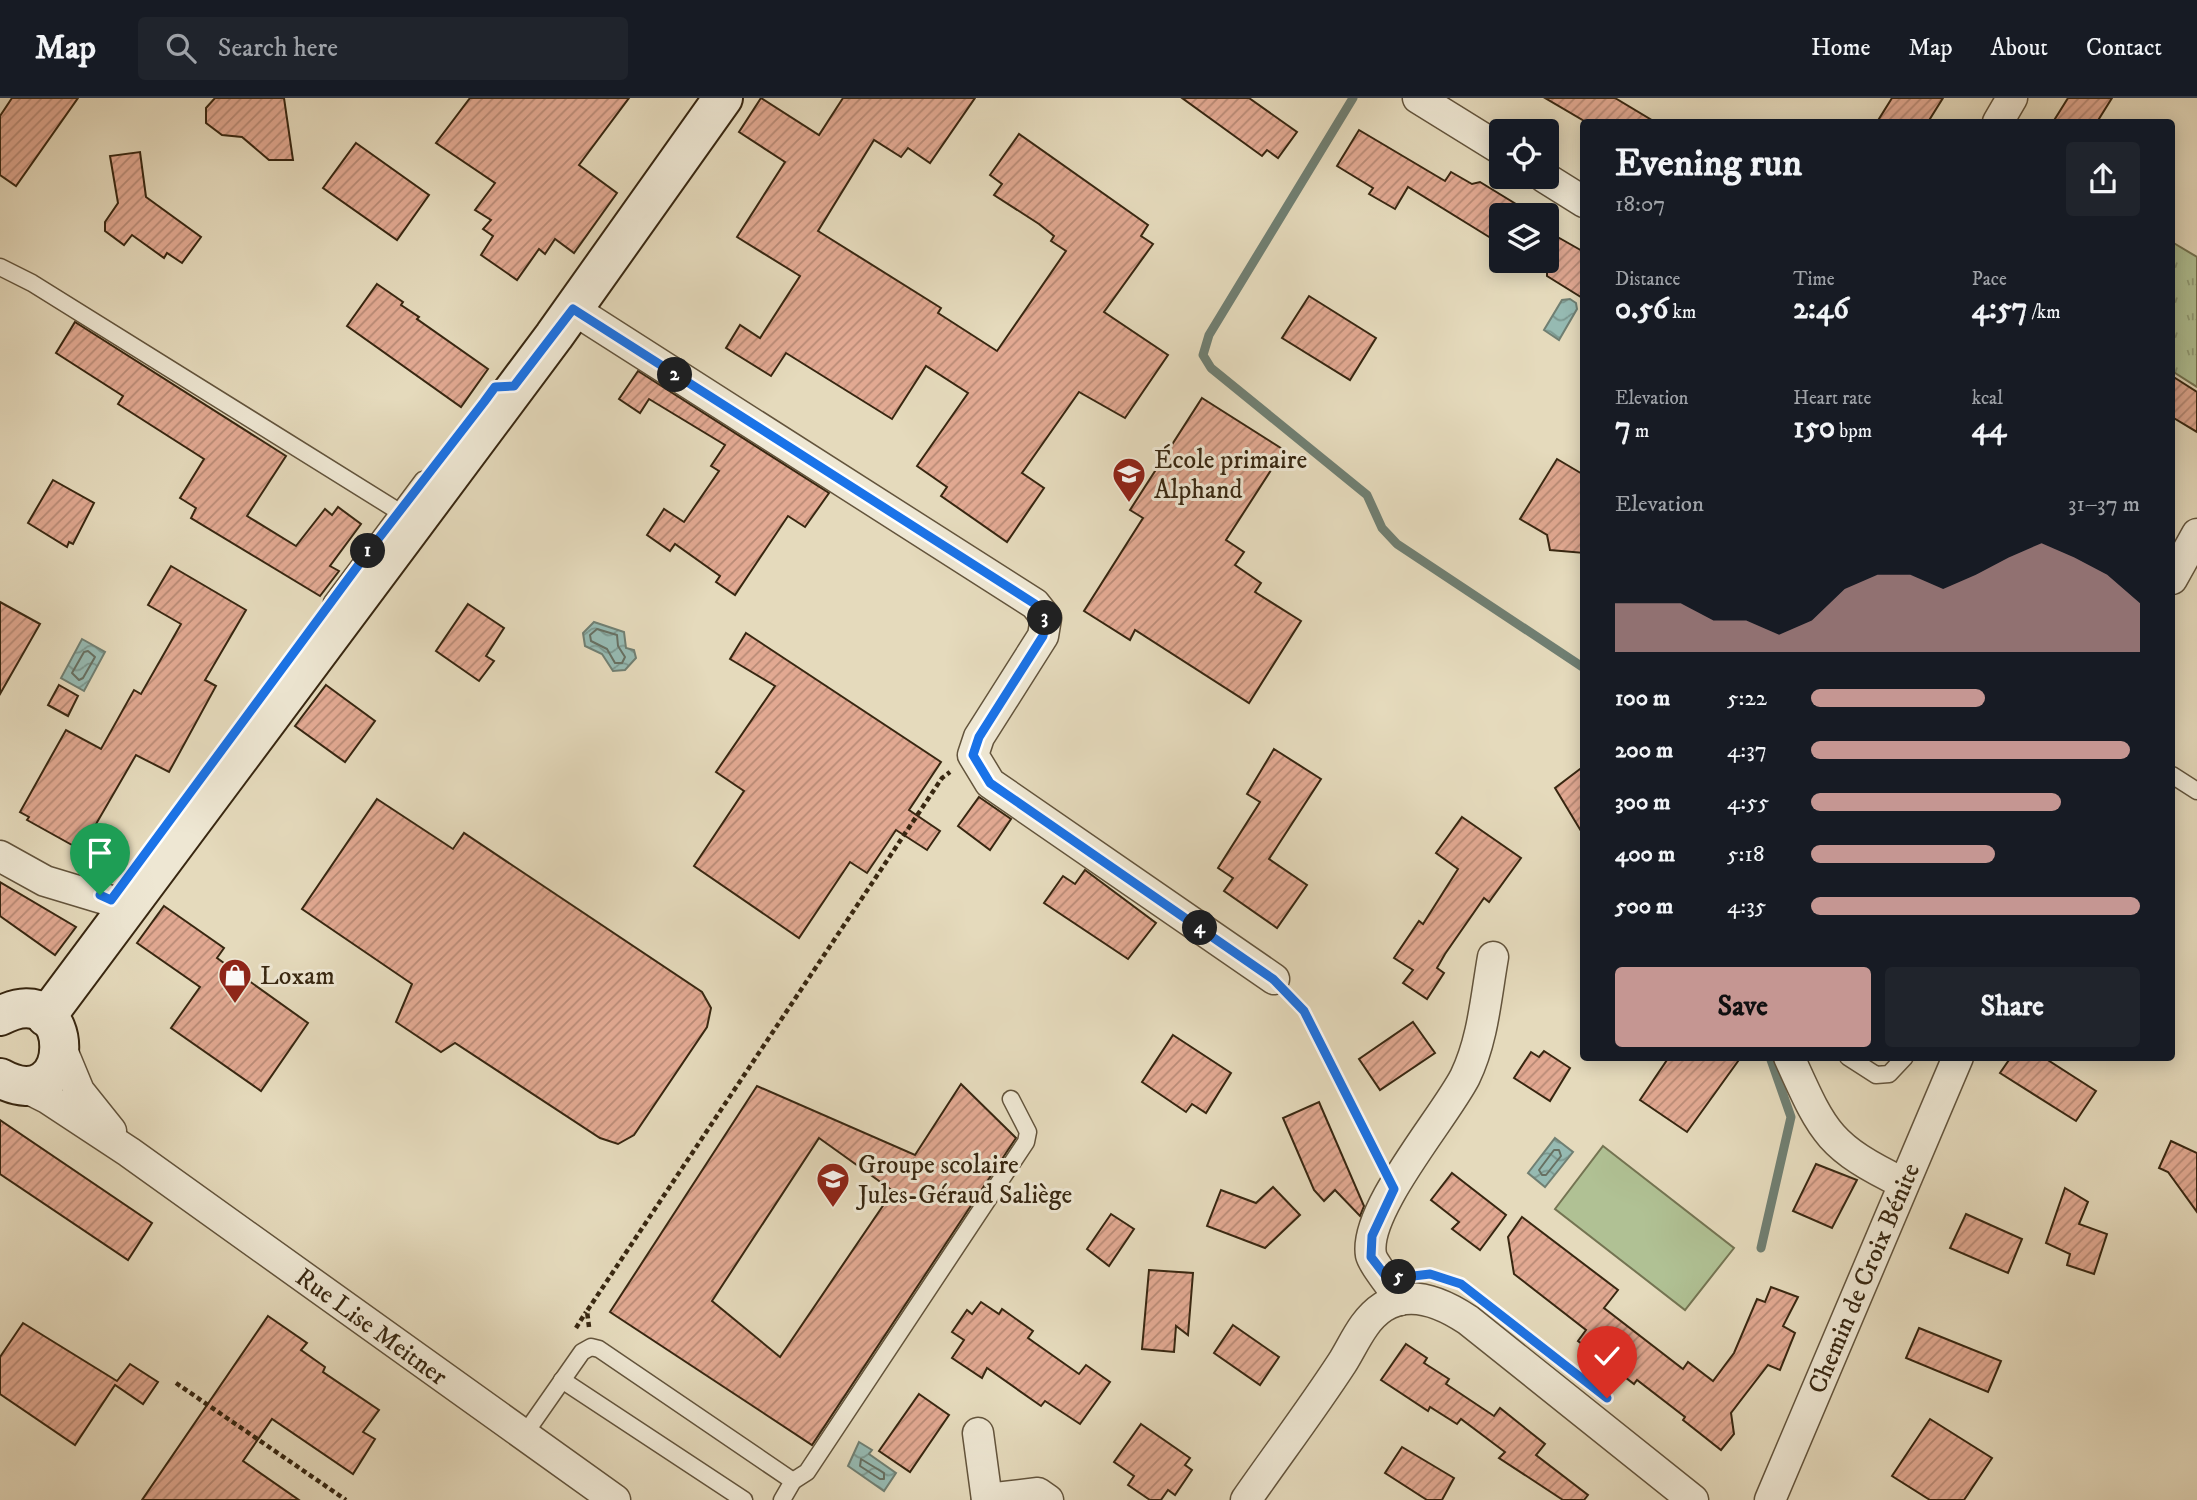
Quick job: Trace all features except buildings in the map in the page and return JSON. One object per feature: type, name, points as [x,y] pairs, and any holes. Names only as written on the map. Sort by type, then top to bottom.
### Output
[{"type":"main road","points":[[6,1081],[42,1081],[48,1076],[59,1018],[109,909],[499,394],[573,309],[723,98]]},
{"type":"main road","points":[[0,1016],[23,1009],[59,1018]]},
{"type":"street","points":[[1418,98],[1489,142]]},
{"type":"street","points":[[2000,119],[2012,98]]},
{"type":"street","points":[[1559,186],[1580,199]]},
{"type":"street","points":[[573,309],[1035,604],[1046,618],[1043,636],[979,737],[973,755],[990,783],[1273,979]]},
{"type":"street","points":[[2175,574],[2197,534]]},
{"type":"street","points":[[0,856],[45,881],[109,909]]},
{"type":"street","points":[[1399,1300],[1371,1257],[1372,1236],[1394,1189],[1465,1076],[1479,1037],[1493,957]]},
{"type":"street","name":"Rue Lise Meitner","points":[[59,1018],[79,1091],[129,1152]]},
{"type":"street","points":[[1791,1061],[1826,1133],[1864,1164],[1903,1183]]},
{"type":"street","name":"Chemin de Croix Bénite","points":[[1770,1500],[1956,1061]]},
{"type":"street","name":"Rue Lise Meitner","points":[[6,1081],[47,1098],[129,1152],[615,1500]]},
{"type":"street","points":[[1246,1500],[1367,1322],[1383,1306],[1399,1300],[1426,1299],[1447,1306],[1468,1320],[1693,1500]]},
{"type":"street","points":[[978,1433],[987,1500],[1038,1493],[1048,1500]]},
{"type":"lane","points":[[0,267],[32,283],[406,516]]},
{"type":"lane","points":[[321,618],[406,516],[433,468]]},
{"type":"lane","points":[[2175,777],[2197,791]]},
{"type":"lane","points":[[135,869],[200,782]]},
{"type":"lane","points":[[1855,1061],[1876,1074],[1889,1074],[1901,1061]]},
{"type":"lane","points":[[782,1500],[793,1481],[807,1472],[1026,1142],[1028,1132],[1011,1099]]},
{"type":"lane","points":[[524,1435],[582,1352],[591,1347],[599,1349],[646,1379],[660,1392],[793,1481]]},
{"type":"lane","points":[[562,1380],[744,1500]]},
{"type":"path","points":[[591,1347],[587,1311],[942,778],[973,755]]},
{"type":"path","points":[[1273,979],[1304,1011],[1394,1189]]},
{"type":"path","points":[[176,1383],[346,1500]]},
{"type":"green space","points":[[2175,244],[2197,257],[2197,387],[2175,373]]},
{"type":"green space","points":[[1603,1146],[1734,1248],[1685,1310],[1555,1209]]},
{"type":"water","points":[[1570,299],[1576,303],[1577,309],[1559,340],[1544,330],[1562,300]]},
{"type":"water","points":[[594,622],[624,632],[626,648],[634,650],[636,658],[625,670],[613,671],[602,654],[585,646],[583,633]]},
{"type":"water","points":[[82,639],[105,652],[84,691],[61,678]]},
{"type":"water","points":[[1555,1138],[1573,1152],[1545,1187],[1528,1173]]},
{"type":"water","points":[[859,1442],[872,1450],[869,1454],[896,1473],[884,1491],[848,1466]]},
{"type":"waterway","points":[[1353,98],[1209,335],[1203,355],[1211,368],[1367,495],[1382,528],[1397,544],[1580,665]]},
{"type":"waterway","points":[[1761,1248],[1791,1117],[1771,1061]]},
{"type":"place","name":"École primaire Alphand","points":[[1129,504]]},
{"type":"place","name":"Loxam","points":[[235,1005]]},
{"type":"place","name":"Groupe scolaire Jules-Géraud Saliège","points":[[833,1209]]},
{"type":"route","points":[[100,895],[111,900],[152,849],[368,552],[495,387],[514,386],[573,309],[1035,604],[1046,618],[1043,636],[979,737],[973,755],[990,783],[1273,979],[1304,1011],[1394,1189],[1372,1236],[1371,1257],[1388,1279],[1430,1274],[1461,1284],[1607,1398]]}]
